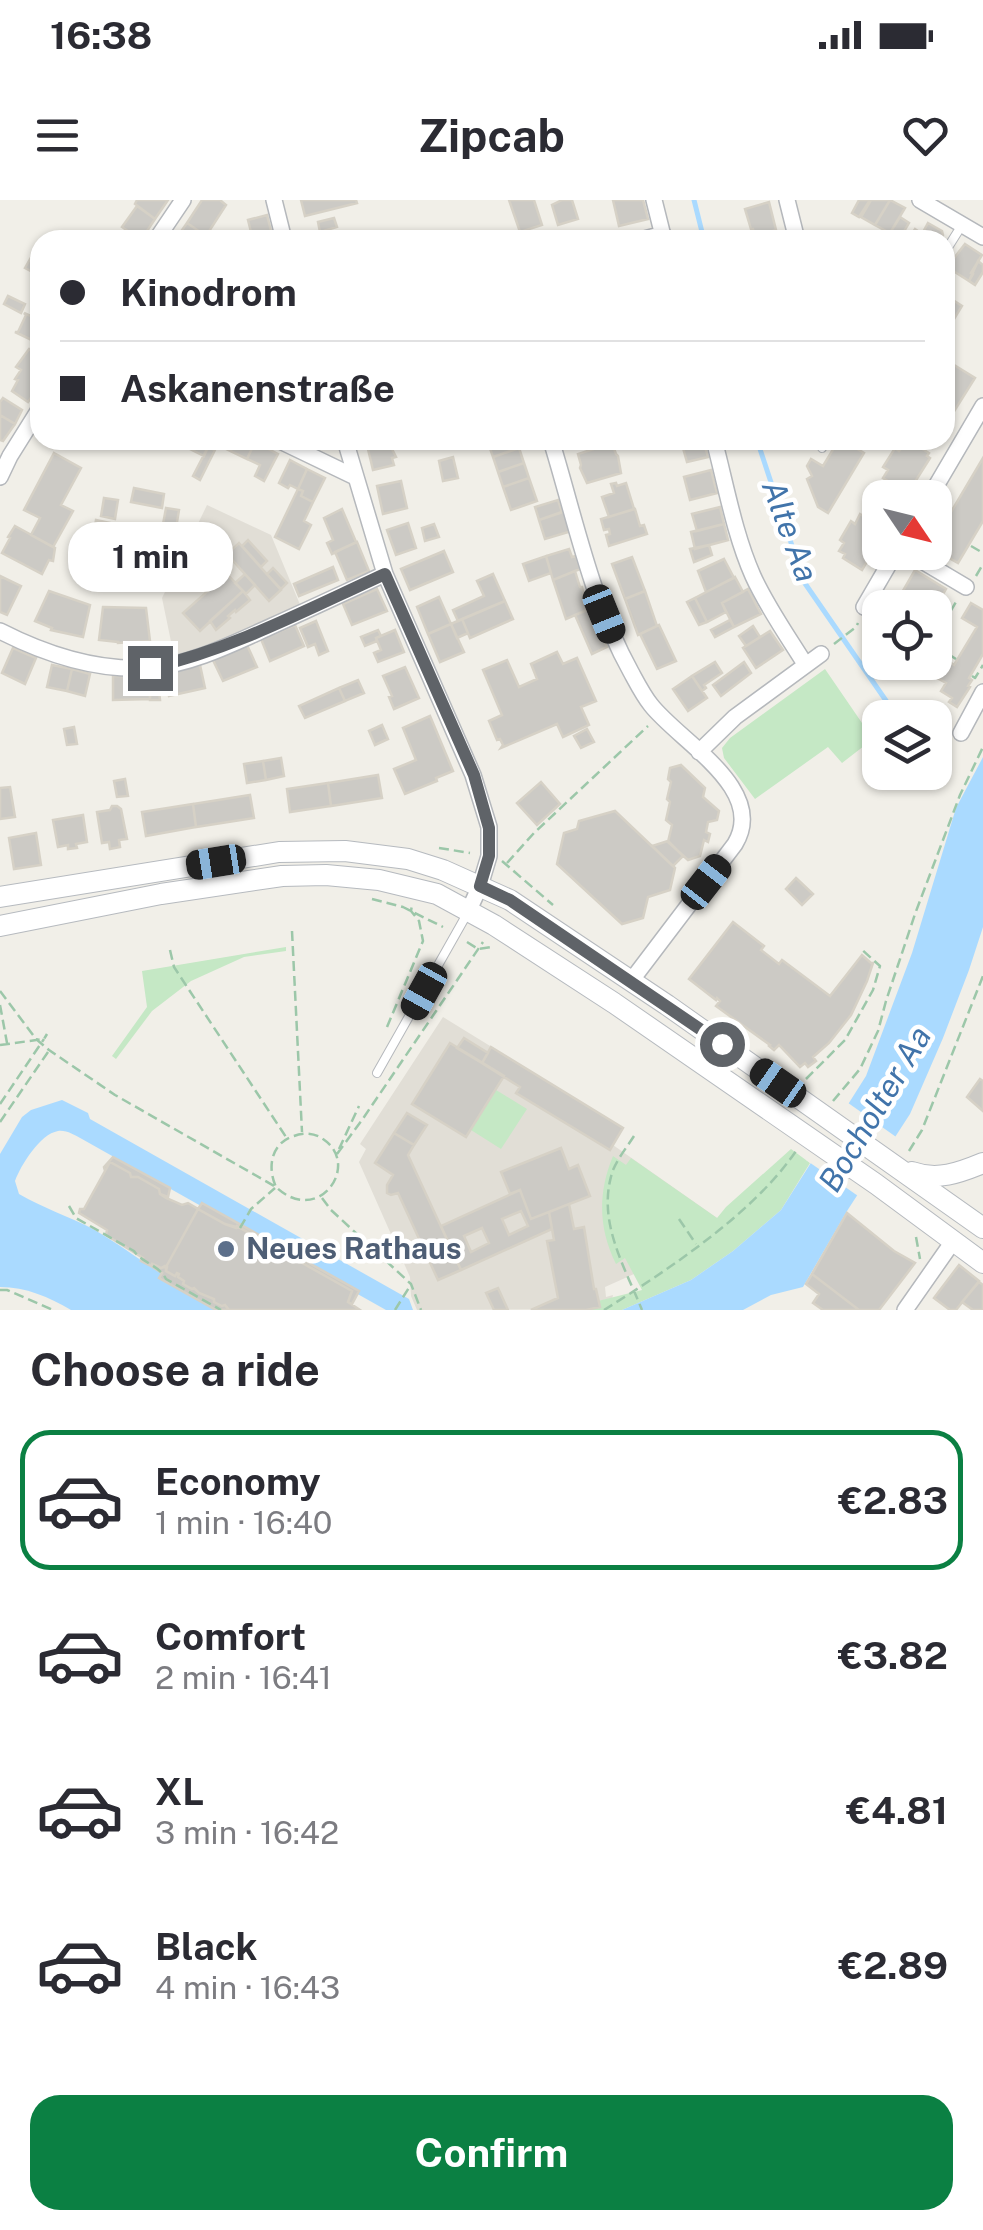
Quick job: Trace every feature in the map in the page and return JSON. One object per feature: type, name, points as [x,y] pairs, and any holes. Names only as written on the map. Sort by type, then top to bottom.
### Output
[{"type":"main road","points":[[0,897],[279,852],[355,852],[408,859],[426,855],[510,900],[827,1108],[979,1217],[954,1240]]},
{"type":"main road","points":[[0,926],[161,894],[282,876],[379,880],[438,894],[614,1003],[802,1143],[876,1184],[983,1263]]},
{"type":"main road","points":[[899,1159],[917,1175],[931,1178],[983,1163]]},
{"type":"street","points":[[163,230],[183,200]]},
{"type":"street","points":[[274,200],[282,230]]},
{"type":"street","points":[[654,200],[661,230]]},
{"type":"street","points":[[787,200],[794,230]]},
{"type":"street","points":[[920,200],[983,237]]},
{"type":"street","points":[[955,440],[981,414]]},
{"type":"street","points":[[0,477],[5,454],[30,421]]},
{"type":"street","points":[[299,450],[355,477]]},
{"type":"street","points":[[348,450],[385,574],[474,775],[489,828],[489,856],[469,910]]},
{"type":"street","points":[[553,450],[595,592],[627,664],[649,703],[725,778],[740,802],[744,823],[741,835],[631,981]]},
{"type":"street","points":[[717,450],[752,574],[805,664]]},
{"type":"street","points":[[937,480],[949,450]]},
{"type":"street","points":[[938,570],[966,587]]},
{"type":"street","points":[[0,631],[66,659],[150,668],[229,645],[385,574]]},
{"type":"street","points":[[700,752],[735,717],[825,651]]},
{"type":"street","points":[[960,734],[983,692]]},
{"type":"street","points":[[905,1310],[954,1240]]},
{"type":"lane","points":[[955,236],[962,224]]},
{"type":"lane","points":[[377,1073],[469,910]]},
{"type":"lane","points":[[614,1003],[631,981]]},
{"type":"path","points":[[970,546],[983,553]]},
{"type":"path","points":[[952,610],[966,587]]},
{"type":"path","points":[[825,651],[856,627]]},
{"type":"path","points":[[952,656],[956,658]]},
{"type":"path","points":[[972,676],[975,678],[983,664]]},
{"type":"path","points":[[522,878],[507,864],[534,833],[660,715]]},
{"type":"path","points":[[827,1108],[860,1069],[878,1032],[914,914],[983,747]]},
{"type":"path","points":[[426,855],[489,856]]},
{"type":"path","points":[[411,911],[417,888]]},
{"type":"path","points":[[336,1155],[478,949],[411,911],[360,898]]},
{"type":"path","points":[[384,1035],[422,941],[420,921],[411,911]]},
{"type":"path","points":[[292,931],[302,1134]]},
{"type":"path","points":[[803,1082],[845,1040],[873,990],[880,966],[860,948]]},
{"type":"path","points":[[170,950],[174,967],[287,1138]]},
{"type":"path","points":[[899,1159],[922,1130],[983,976]]},
{"type":"path","points":[[0,990],[36,1040]]},
{"type":"path","points":[[0,1005],[7,1043]]},
{"type":"path","points":[[44,1039],[48,1050],[115,1095],[300,1201],[321,1197],[330,1189],[337,1177],[336,1155],[324,1140],[314,1135],[287,1138],[271,1160],[276,1187]]},
{"type":"path","points":[[0,1045],[44,1039]]},
{"type":"path","points":[[0,1104],[44,1039]]},
{"type":"path","points":[[0,1122],[48,1050]]},
{"type":"path","points":[[336,1155],[359,1106]]},
{"type":"path","points":[[634,1136],[615,1166],[608,1198],[612,1237],[642,1310]]},
{"type":"path","points":[[604,1310],[746,1208],[780,1175],[802,1143]]},
{"type":"path","points":[[241,1227],[251,1210],[276,1187]]},
{"type":"path","points":[[321,1197],[410,1287],[421,1310]]},
{"type":"path","points":[[69,1206],[76,1218],[134,1251],[166,1278],[222,1310]]},
{"type":"path","points":[[679,1219],[697,1246]]},
{"type":"path","points":[[914,1231],[921,1263]]},
{"type":"path","points":[[396,1310],[410,1287]]},
{"type":"path","points":[[0,1290],[53,1310]]},
{"type":"shaded area","points":[[207,505],[271,535],[301,607],[226,641],[174,656],[162,598]]},
{"type":"shaded area","points":[[443,1017],[623,1128],[613,1145],[720,1220],[634,1274],[605,1287],[606,1297],[613,1295],[611,1304],[600,1309],[417,1310],[410,1277],[359,1162],[366,1149],[360,1144]]},
{"type":"green space","points":[[825,669],[862,723],[862,748],[842,763],[828,747],[755,799],[724,758],[722,748],[730,738]]},
{"type":"green space","points":[[286,947],[286,951],[244,957],[191,981],[152,1011],[116,1059],[112,1056],[147,1007],[142,971]]},
{"type":"green space","points":[[496,1090],[527,1109],[501,1149],[471,1130]]},
{"type":"green space","points":[[791,1149],[810,1163],[781,1210],[733,1251],[691,1280],[622,1310],[586,1310],[599,1307],[598,1301],[642,1290],[625,1258],[616,1264],[603,1224],[603,1196],[613,1156],[626,1165],[631,1158],[717,1218]]},
{"type":"water","name":"Bocholter Aa","points":[[983,757],[983,927],[969,970],[910,1114],[803,1287],[771,1295],[743,1310],[622,1310],[691,1280],[781,1210],[866,1076],[912,953],[956,808]]},
{"type":"water","points":[[62,1100],[409,1299],[413,1310],[386,1310],[82,1139],[61,1131],[51,1133],[26,1159],[15,1181],[19,1194],[102,1234],[161,1273],[159,1278],[216,1310],[71,1310],[37,1294],[0,1287],[0,1154],[22,1117]]},
{"type":"pier","points":[[844,1100],[899,1139],[861,1198],[806,1160]]},
{"type":"building","points":[[137,200],[168,200],[155,219],[135,204]]},
{"type":"building","points":[[202,200],[220,200],[226,205],[210,230],[197,230],[187,223]]},
{"type":"building","points":[[301,200],[356,200],[357,203],[305,216]]},
{"type":"building","points":[[509,200],[534,200],[542,225],[519,230]]},
{"type":"building","points":[[572,200],[578,219],[558,225],[552,205]]},
{"type":"building","points":[[613,200],[643,200],[648,219],[619,226]]},
{"type":"building","points":[[859,200],[870,200],[859,217],[852,213]]},
{"type":"building","points":[[871,200],[890,200],[875,225],[861,217]]},
{"type":"building","points":[[890,200],[905,208],[892,230],[875,225]]},
{"type":"building","points":[[769,202],[776,230],[751,229],[745,209]]},
{"type":"building","points":[[137,206],[155,219],[148,230],[122,227]]},
{"type":"building","points":[[267,215],[271,230],[250,230],[248,220]]},
{"type":"building","points":[[900,217],[909,223],[905,230],[892,230]]},
{"type":"building","points":[[334,218],[337,227],[320,230],[318,222]]},
{"type":"building","points":[[965,244],[982,255],[969,281],[955,272],[955,257]]},
{"type":"building","points":[[978,261],[983,272],[975,285],[969,281]]},
{"type":"building","points":[[8,296],[25,304],[21,313],[4,304]]},
{"type":"building","points":[[26,315],[30,316],[30,339],[15,332]]},
{"type":"building","points":[[30,349],[28,402],[12,391],[21,370],[16,367]]},
{"type":"building","points":[[955,366],[975,378],[955,410]]},
{"type":"building","points":[[3,398],[22,410],[15,424],[0,415]]},
{"type":"building","points":[[0,415],[15,424],[3,441],[0,440]]},
{"type":"building","points":[[206,450],[215,450],[200,480],[193,476]]},
{"type":"building","points":[[228,450],[251,450],[247,459]]},
{"type":"building","points":[[251,450],[278,454],[264,481],[255,476],[260,465],[247,459]]},
{"type":"building","points":[[368,450],[392,450],[394,465],[373,470]]},
{"type":"building","points":[[491,450],[513,450],[493,457]]},
{"type":"building","points":[[520,450],[524,463],[498,472],[493,457]]},
{"type":"building","points":[[615,450],[621,473],[587,483],[578,454]]},
{"type":"building","points":[[684,450],[706,450],[708,457],[687,462]]},
{"type":"building","points":[[833,450],[864,453],[828,513],[818,507],[807,479],[812,476],[807,466],[811,459],[823,466]]},
{"type":"building","points":[[898,450],[929,453],[930,458],[916,480],[883,478],[888,470],[883,467]]},
{"type":"building","points":[[54,453],[81,468],[61,505],[73,511],[53,547],[31,535],[40,518],[24,510]]},
{"type":"building","points":[[453,457],[458,478],[443,481],[439,461]]},
{"type":"building","points":[[983,458],[983,521],[958,563],[952,560],[952,510]]},
{"type":"building","points":[[290,460],[307,469],[298,489],[279,483]]},
{"type":"building","points":[[524,463],[529,478],[503,487],[498,472]]},
{"type":"building","points":[[307,469],[325,478],[313,502],[301,496],[303,491],[298,489]]},
{"type":"building","points":[[711,470],[717,493],[690,500],[684,477]]},
{"type":"building","points":[[529,478],[537,501],[511,510],[503,487]]},
{"type":"building","points":[[401,481],[407,508],[383,514],[377,486]]},
{"type":"building","points":[[626,483],[634,509],[609,517],[602,497],[614,493],[611,484]]},
{"type":"building","points":[[134,488],[164,494],[162,508],[131,502]]},
{"type":"building","points":[[298,489],[303,491],[301,496],[313,502],[304,521],[311,525],[299,549],[275,537]]},
{"type":"building","points":[[104,498],[118,500],[115,519],[101,516]]},
{"type":"building","points":[[558,500],[562,512],[539,520],[535,507]]},
{"type":"building","points":[[720,507],[724,524],[697,531],[692,514]]},
{"type":"building","points":[[166,508],[179,510],[170,565],[156,562]]},
{"type":"building","points":[[342,509],[356,542],[332,554],[327,543],[333,540],[324,518]]},
{"type":"building","points":[[635,509],[647,534],[609,546],[609,529],[604,530],[601,519]]},
{"type":"building","points":[[566,511],[572,531],[545,539],[539,520]]},
{"type":"building","points":[[860,514],[862,570],[839,551],[844,543],[840,540],[851,521],[855,524]]},
{"type":"building","points":[[96,520],[110,523],[105,554],[91,552]]},
{"type":"building","points":[[408,523],[416,548],[396,555],[387,530]]},
{"type":"building","points":[[434,524],[439,537],[425,541],[422,528]]},
{"type":"building","points":[[724,524],[728,540],[695,549],[691,532]]},
{"type":"building","points":[[15,526],[55,548],[53,561],[49,560],[42,574],[2,553]]},
{"type":"building","points":[[248,540],[267,561],[261,567],[242,546]]},
{"type":"building","points":[[357,542],[369,571],[347,580],[335,552]]},
{"type":"building","points":[[239,543],[281,590],[269,601],[227,554]]},
{"type":"building","points":[[709,545],[712,555],[694,562],[690,549]]},
{"type":"building","points":[[569,549],[580,569],[553,580],[546,556]]},
{"type":"building","points":[[444,551],[453,572],[410,590],[401,569]]},
{"type":"building","points":[[546,556],[551,573],[529,581],[523,564]]},
{"type":"building","points":[[632,557],[645,591],[625,599],[612,564]]},
{"type":"building","points":[[724,559],[734,578],[706,592],[698,571]]},
{"type":"building","points":[[119,562],[156,569],[154,582],[117,576]]},
{"type":"building","points":[[333,567],[338,580],[299,596],[294,584]]},
{"type":"building","points":[[273,568],[287,583],[281,589],[267,574]]},
{"type":"building","points":[[915,570],[946,589],[945,590],[903,590]]},
{"type":"building","points":[[575,571],[587,610],[566,619],[553,580]]},
{"type":"building","points":[[227,574],[243,591],[200,631],[183,613]]},
{"type":"building","points":[[245,574],[255,585],[246,594],[235,583]]},
{"type":"building","points":[[493,574],[505,601],[458,621],[453,610],[484,596],[477,581]]},
{"type":"building","points":[[0,576],[21,586],[7,615],[0,612]]},
{"type":"building","points":[[735,577],[743,592],[722,603],[726,612],[707,622],[695,598]]},
{"type":"building","points":[[377,589],[387,611],[352,625],[343,604]]},
{"type":"building","points":[[748,589],[761,614],[734,627],[722,603]]},
{"type":"building","points":[[49,591],[90,605],[83,637],[51,630],[35,621]]},
{"type":"building","points":[[243,591],[250,600],[216,630],[210,621]]},
{"type":"building","points":[[645,591],[657,626],[638,635],[625,599]]},
{"type":"building","points":[[439,597],[451,624],[428,634],[417,607]]},
{"type":"building","points":[[695,598],[707,622],[699,625],[687,602]]},
{"type":"building","points":[[505,601],[513,619],[470,638],[462,619]]},
{"type":"building","points":[[971,603],[983,610],[983,654],[957,707],[941,691],[946,683],[941,680],[952,680],[952,664],[977,627],[962,618]]},
{"type":"building","points":[[103,607],[146,608],[150,641],[99,640]]},
{"type":"building","points":[[590,609],[607,647],[592,654],[575,615]]},
{"type":"building","points":[[462,619],[468,633],[457,638],[451,624]]},
{"type":"building","points":[[730,620],[734,627],[715,637],[711,630]]},
{"type":"building","points":[[316,621],[328,651],[319,655],[315,644],[308,647],[300,628]]},
{"type":"building","points":[[451,624],[464,652],[440,662],[428,634]]},
{"type":"building","points":[[295,625],[304,646],[270,661],[261,639]]},
{"type":"building","points":[[659,625],[676,661],[657,669],[640,634]]},
{"type":"building","points":[[753,626],[760,637],[746,646],[739,636]]},
{"type":"building","points":[[378,630],[381,636],[377,641],[365,646],[361,637]]},
{"type":"building","points":[[395,630],[404,652],[378,662],[374,653],[381,650],[376,638]]},
{"type":"building","points":[[770,631],[783,650],[756,668],[743,648]]},
{"type":"building","points":[[247,645],[257,667],[223,681],[213,660]]},
{"type":"building","points":[[13,648],[36,658],[25,684],[2,673]]},
{"type":"building","points":[[557,652],[563,664],[577,658],[596,701],[581,707],[589,725],[563,737],[557,724],[501,748],[503,745],[489,721],[502,715],[483,670],[507,660],[519,687],[537,679],[531,664]]},
{"type":"building","points":[[715,662],[722,673],[704,685],[702,691],[692,676]]},
{"type":"building","points":[[744,662],[751,673],[721,696],[713,685]]},
{"type":"building","points":[[52,665],[72,669],[67,691],[47,687]]},
{"type":"building","points":[[200,665],[205,688],[169,696],[164,673]]},
{"type":"building","points":[[405,667],[419,698],[394,709],[383,676]]},
{"type":"building","points":[[72,669],[90,674],[85,696],[67,691]]},
{"type":"building","points":[[113,676],[149,676],[150,699],[113,700]]},
{"type":"building","points":[[692,676],[707,698],[688,711],[673,689]]},
{"type":"building","points":[[358,680],[364,693],[345,701],[339,688]]},
{"type":"building","points":[[158,681],[160,700],[150,700],[150,682]]},
{"type":"building","points":[[339,688],[345,701],[305,718],[299,706]]},
{"type":"building","points":[[430,716],[453,771],[405,794],[394,769],[416,760],[403,728]]},
{"type":"building","points":[[382,725],[388,739],[375,745],[369,731]]},
{"type":"building","points":[[74,727],[77,744],[67,745],[64,729]]},
{"type":"building","points":[[587,729],[594,742],[581,748],[574,736]]},
{"type":"building","points":[[281,758],[284,776],[266,780],[263,761]]},
{"type":"building","points":[[263,761],[266,780],[247,783],[244,764]]},
{"type":"building","points":[[681,765],[705,788],[703,797],[719,811],[717,820],[708,822],[706,832],[710,834],[700,856],[688,860],[668,842],[672,825],[666,820],[670,768]]},
{"type":"building","points":[[378,775],[382,798],[331,806],[328,783]]},
{"type":"building","points":[[125,779],[128,796],[117,797],[114,781]]},
{"type":"building","points":[[541,782],[560,804],[537,825],[517,803]]},
{"type":"building","points":[[328,783],[331,806],[290,812],[287,789]]},
{"type":"building","points":[[10,787],[15,817],[0,819],[0,788]]},
{"type":"building","points":[[250,795],[254,818],[196,827],[193,804]]},
{"type":"building","points":[[193,804],[196,827],[146,836],[142,812]]},
{"type":"building","points":[[112,806],[121,809],[127,839],[119,840],[120,847],[110,849],[109,842],[102,843],[97,812]]},
{"type":"building","points":[[615,811],[675,868],[670,890],[648,897],[643,918],[622,924],[557,864],[564,833],[577,829],[579,821]]},
{"type":"building","points":[[83,815],[87,842],[76,844],[77,848],[58,847],[53,820]]},
{"type":"building","points":[[36,833],[41,865],[14,869],[9,838]]},
{"type":"building","points":[[668,841],[683,856],[673,866],[652,846]]},
{"type":"building","points":[[796,878],[813,894],[802,905],[786,889]]},
{"type":"building","points":[[733,922],[764,946],[761,950],[779,964],[782,960],[830,996],[862,955],[873,963],[851,1015],[808,1067],[805,1063],[800,1067],[779,1045],[774,1050],[716,1006],[720,1001],[717,998],[689,979]]},
{"type":"building","points":[[464,1038],[488,1053],[482,1063],[457,1048]]},
{"type":"building","points":[[450,1043],[504,1076],[466,1137],[412,1104]]},
{"type":"building","points":[[491,1047],[623,1128],[610,1150],[516,1093],[520,1087],[482,1063]]},
{"type":"building","points":[[980,1079],[983,1081],[983,1111],[967,1097]]},
{"type":"building","points":[[407,1113],[427,1125],[414,1145],[394,1133]]},
{"type":"building","points":[[394,1133],[414,1145],[408,1155],[461,1270],[438,1280],[398,1193],[387,1193],[393,1175],[375,1163]]},
{"type":"building","points":[[561,1148],[569,1169],[578,1165],[590,1196],[531,1219],[520,1190],[510,1194],[501,1172]]},
{"type":"building","points":[[113,1157],[170,1188],[168,1197],[110,1162],[105,1171],[104,1167]]},
{"type":"building","points":[[110,1162],[131,1177],[159,1189],[166,1198],[198,1209],[166,1267],[141,1261],[143,1258],[106,1235],[107,1230],[79,1213]]},
{"type":"building","points":[[520,1190],[531,1219],[549,1212],[552,1229],[461,1270],[441,1226]],"holes":[[[521,1211],[528,1226],[509,1235],[502,1219]],[[482,1228],[489,1243],[471,1252],[464,1236]]]},
{"type":"building","points":[[202,1203],[359,1291],[352,1304],[348,1302],[352,1291],[237,1226],[198,1209]]},
{"type":"building","points":[[569,1204],[574,1229],[584,1227],[600,1307],[531,1310],[558,1298],[547,1241],[554,1240],[549,1212]]},
{"type":"building","name":"Neues Rathaus","points":[[198,1209],[352,1291],[348,1302],[360,1310],[229,1310],[183,1284],[179,1274],[175,1276],[166,1267]]},
{"type":"building","points":[[847,1213],[915,1263],[879,1310],[859,1310],[812,1274]]},
{"type":"building","points":[[152,1264],[167,1267],[166,1271],[175,1276],[179,1274],[183,1284],[229,1310],[216,1310],[159,1278],[162,1273]]},
{"type":"building","points":[[959,1265],[979,1281],[956,1310],[950,1310],[934,1298]]},
{"type":"building","points":[[812,1274],[859,1310],[823,1310],[813,1303],[819,1294],[806,1284]]},
{"type":"building","points":[[979,1282],[983,1285],[983,1310],[973,1310],[962,1302]]},
{"type":"building","points":[[498,1288],[508,1310],[494,1310],[486,1293]]},
{"type":"waterway","name":"Alte Aa","points":[[694,200],[702,230]]},
{"type":"waterway","name":"Alte Aa","points":[[760,450],[804,582],[886,700]]},
{"type":"place","name":"Neues Rathaus","points":[[226,1249]]},
{"type":"route","points":[[150,668],[229,645],[385,574],[474,775],[490,845],[480,886],[510,900],[722,1044]]}]
